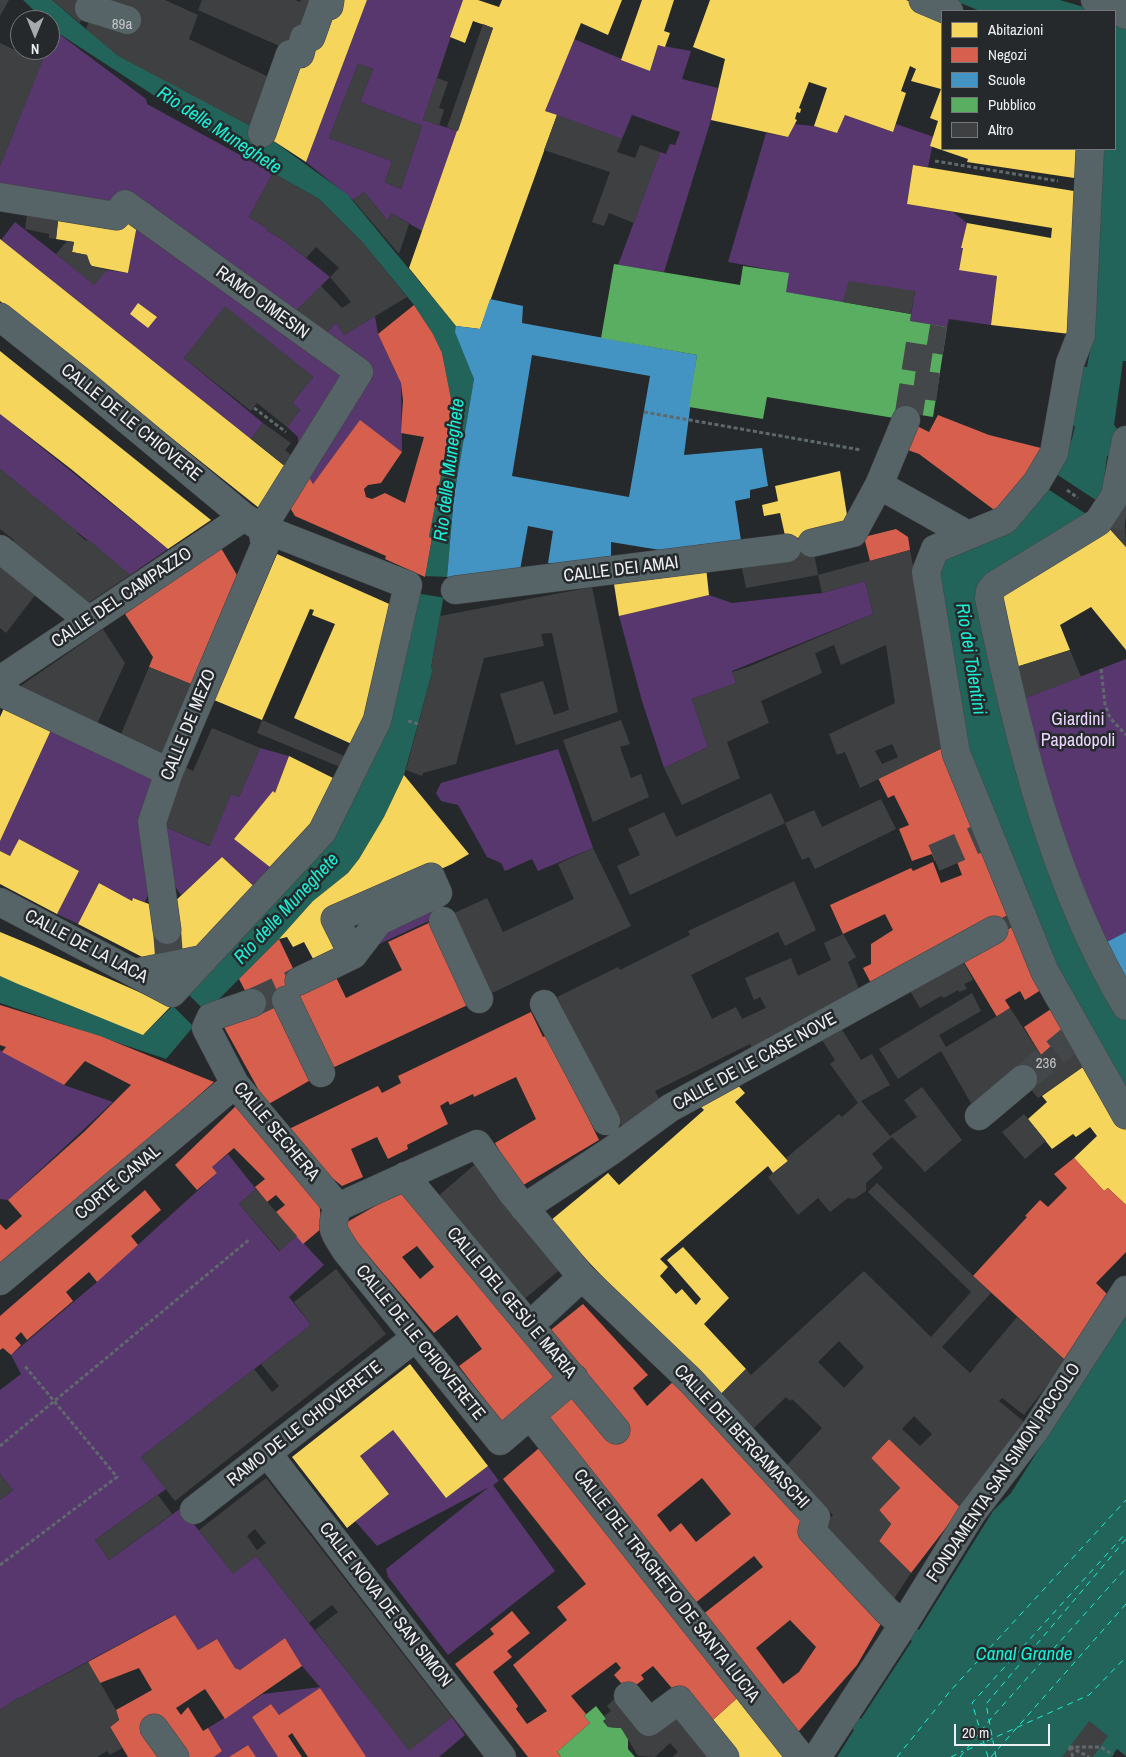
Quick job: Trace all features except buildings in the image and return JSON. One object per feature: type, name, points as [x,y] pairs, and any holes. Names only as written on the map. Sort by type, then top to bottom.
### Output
[{"type":"street","points":[[262,133],[290,54],[300,54],[304,38],[311,37],[322,6],[328,6],[330,0]]},
{"type":"street","points":[[923,0],[947,10]]},
{"type":"street","points":[[88,11],[127,20]]},
{"type":"street","points":[[1090,150],[1081,335],[1070,363],[1054,453],[1037,482],[1005,520],[935,550],[926,572],[956,753],[1010,921],[1045,972],[1057,1003],[1074,1036],[1126,1115]]},
{"type":"street","name":"RAMO CIMESIN","points":[[0,197],[116,216],[125,204],[364,375],[253,522]]},
{"type":"street","name":"CALLE DE LE CHIOVERE","points":[[0,317],[253,522],[408,585],[377,721],[322,832],[204,959]]},
{"type":"street","points":[[906,420],[879,486],[968,535]]},
{"type":"street","points":[[1126,440],[1115,496],[1101,510],[1098,522],[995,585],[990,590],[989,598],[1012,704],[1051,836],[1083,923],[1102,966],[1126,1006]]},
{"type":"street","name":"CALLE DEI AMAI","points":[[455,590],[799,546],[853,534],[879,486]]},
{"type":"street","name":"CALLE DEL CAMPAZZO","points":[[0,680],[88,620],[253,522]]},
{"type":"street","name":"CALLE DE MEZO","points":[[172,993],[169,951],[152,822],[169,772],[265,545],[253,522]]},
{"type":"street","points":[[0,549],[88,620]]},
{"type":"street","points":[[0,692],[169,772]]},
{"type":"street","points":[[355,952],[335,919],[375,912],[414,894]]},
{"type":"street","name":"CALLE DE LA LACA","points":[[0,902],[172,993]]},
{"type":"street","points":[[321,1073],[292,990],[355,952],[375,912]]},
{"type":"street","points":[[443,921],[479,999]]},
{"type":"street","name":"CALLE DE LE CASE NOVE","points":[[524,1208],[610,1133],[670,1108],[722,1072],[1010,921]]},
{"type":"street","points":[[134,973],[169,951],[204,959]]},
{"type":"street","points":[[172,993],[204,959]]},
{"type":"street","name":"CALLE SECHERA","points":[[252,1003],[211,1017],[206,1028],[235,1084],[274,1122],[338,1207]]},
{"type":"street","points":[[544,1004],[610,1133]]},
{"type":"street","points":[[978,1116],[1023,1079]]},
{"type":"street","name":"CORTE CANAL","points":[[0,1281],[235,1084]]},
{"type":"street","points":[[338,1207],[477,1144],[524,1208],[582,1277],[536,1316]]},
{"type":"street","name":"CALLE DEL GESÙ E MARIA","points":[[405,1176],[536,1316],[574,1378],[616,1430]]},
{"type":"street","name":"CALLE DE LE CHIOVERETE","points":[[338,1207],[332,1223],[334,1232],[346,1251],[500,1441],[530,1415]]},
{"type":"street","name":"CALLE DEI BERGAMASCHI","points":[[582,1277],[691,1381],[810,1509],[816,1516],[812,1531],[887,1611],[903,1625]]},
{"type":"street","name":"FONDAMENTA SAN SIMON PICCOLO","points":[[817,1757],[903,1625],[972,1513],[1036,1429],[1126,1290]]},
{"type":"street","name":"RAMO DE LE CHIOVERETE","points":[[194,1510],[415,1338]]},
{"type":"street","points":[[530,1415],[574,1378]]},
{"type":"street","name":"CALLE DEL TRAGHETO DE SANTA LUCIA","points":[[530,1415],[801,1757]]},
{"type":"street","name":"CALLE NOVA DE SAN SIMON","points":[[268,1454],[502,1757]]},
{"type":"street","points":[[628,1696],[649,1722],[679,1700],[725,1757]]},
{"type":"street","points":[[154,1728],[175,1757]]},
{"type":"path","points":[[935,161],[1088,186]]},
{"type":"path","points":[[254,408],[286,433]]},
{"type":"path","points":[[644,412],[854,448],[890,459]]},
{"type":"path","points":[[1061,486],[1101,510]]},
{"type":"path","points":[[1101,669],[1105,704],[1110,718],[1126,735]]},
{"type":"path","points":[[0,1446],[250,1239]]},
{"type":"path","points":[[0,1565],[117,1476],[24,1365]]},
{"type":"path","points":[[1069,1747],[1100,1747],[1112,1755]]},
{"type":"path","points":[[1069,1747],[1073,1757]]},
{"type":"path","points":[[1069,1747],[1089,1757]]},
{"type":"green space","points":[[367,0],[463,0],[423,120],[458,131],[422,231],[391,213],[388,221],[364,192],[353,200],[306,162]],"holes":[[[358,64],[373,69],[360,102],[422,126],[401,189],[385,182],[392,161],[329,138]]]},
{"type":"green space","points":[[60,35],[146,99],[147,104],[273,173],[249,217],[268,229],[267,231],[282,239],[330,277],[292,315],[112,214],[0,191],[0,166],[42,61],[60,60]]},
{"type":"green space","points":[[574,39],[650,71],[658,45],[691,51],[682,79],[718,88],[711,120],[664,272],[618,265],[660,152],[666,154],[670,144],[675,145],[680,132],[632,115],[622,139],[545,111]]},
{"type":"green space","points":[[845,115],[892,132],[896,124],[934,137],[928,167],[913,165],[907,204],[953,212],[967,223],[961,247],[963,248],[959,269],[997,276],[991,325],[949,319],[947,327],[910,321],[915,292],[849,282],[843,302],[785,292],[788,273],[728,262],[766,133],[788,137],[793,124],[814,126],[837,133]]},
{"type":"green space","points":[[15,222],[94,284],[107,270],[128,273],[137,225],[353,374],[298,446],[298,437],[287,427],[300,410],[292,403],[313,377],[225,307],[184,358],[263,423],[251,439],[1,240]]},
{"type":"green space","points":[[375,316],[378,334],[401,383],[402,452],[360,421],[313,484],[306,472],[361,382],[373,379],[367,371],[322,338],[336,322],[344,335]]},
{"type":"green space","points":[[0,414],[168,549],[130,575],[0,469]]},
{"type":"green space","points":[[865,581],[873,614],[732,671],[736,683],[692,699],[708,747],[664,768],[642,701],[619,616],[709,595],[732,603],[822,593]]},
{"type":"green space","name":"Giardini Papadopoli","points":[[1126,659],[1126,932],[1099,946],[1020,700]]},
{"type":"green space","points":[[51,730],[153,778],[138,820],[152,885],[145,902],[134,898],[132,901],[99,883],[78,924],[57,914],[79,871],[19,839],[10,856],[0,851],[0,841]]},
{"type":"green space","points":[[260,748],[289,756],[275,793],[273,792],[234,839],[275,871],[259,891],[222,857],[181,895],[172,882],[161,825],[209,846],[231,794],[239,797]]},
{"type":"green space","points":[[558,749],[593,848],[538,871],[532,859],[505,871],[501,863],[487,857],[458,805],[441,801],[436,793],[441,783]]},
{"type":"green space","points":[[438,897],[446,913],[364,951],[381,923]]},
{"type":"green space","points":[[0,1050],[64,1085],[113,1102],[8,1200],[0,1199]]},
{"type":"green space","points":[[228,1154],[256,1189],[239,1204],[279,1251],[297,1236],[324,1265],[289,1297],[311,1325],[141,1457],[166,1489],[95,1540],[109,1560],[181,1508],[233,1573],[256,1556],[409,1750],[452,1717],[465,1735],[439,1757],[366,1757],[320,1688],[279,1715],[271,1704],[252,1717],[278,1757],[256,1757],[248,1745],[229,1757],[214,1757],[222,1751],[208,1728],[263,1694],[320,1687],[302,1666],[285,1638],[240,1670],[235,1668],[217,1639],[198,1650],[174,1615],[19,1697],[0,1710],[0,1500],[13,1490],[0,1474],[0,1390],[21,1374],[11,1355],[97,1282],[217,1173],[212,1167]]},
{"type":"green space","points":[[393,1430],[446,1498],[488,1466],[499,1481],[493,1485],[555,1571],[448,1655],[388,1577],[386,1569],[489,1487],[377,1546],[355,1521],[389,1494],[360,1456]]},
{"type":"water","name":"Rio delle Muneghete","points":[[23,0],[52,0],[86,29],[169,82],[258,130],[348,195],[456,326],[474,379],[454,496],[447,577],[431,668],[433,669],[404,775],[384,817],[359,859],[348,873],[313,901],[279,939],[204,1014],[166,1059],[0,1003],[0,976],[144,1034],[249,931],[334,829],[425,577],[432,539],[429,537],[448,439],[451,399],[442,353],[433,334],[414,305],[363,243],[319,199],[273,173],[60,34],[60,10],[34,10]]},
{"type":"water","points":[[953,0],[1060,0],[1094,10],[978,10]]},
{"type":"water","name":"Rio dei Tolentini","points":[[1116,19],[1126,24],[1126,361],[1123,361],[1114,425],[1119,431],[1115,453],[1107,456],[1101,503],[980,592],[1126,1019],[1126,1097],[1056,972],[967,749],[938,572],[945,555],[1055,473],[1072,439],[1075,426],[1066,425],[1078,366],[1087,367],[1090,351],[1099,150],[1116,150]]},
{"type":"water","name":"Canal Grande","points":[[1126,1312],[1126,1756],[1117,1749],[1111,1757],[837,1757],[854,1730],[850,1727],[856,1716],[861,1719],[912,1641],[908,1638],[915,1627],[919,1630],[993,1511],[1011,1493]]},
{"type":"pier","points":[[1053,472],[1102,504],[1094,519],[1043,486]]},
{"type":"pier","points":[[423,576],[449,577],[446,598],[415,593]]},
{"type":"pier","points":[[184,990],[208,1014],[195,1028],[170,1003]]},
{"type":"ferry route","points":[[897,1757],[951,1690],[1126,1500]]},
{"type":"ferry route","points":[[988,1757],[972,1703],[1126,1533]]},
{"type":"ferry route","points":[[996,1757],[986,1704],[1126,1539]]},
{"type":"ferry route","points":[[960,1757],[994,1715],[1126,1568]]},
{"type":"ferry route","points":[[991,1757],[1126,1604]]},
{"type":"ferry route","points":[[967,1750],[1089,1695],[1126,1657]]},
{"type":"ferry route","points":[[951,1757],[963,1751]]},
{"type":"tunnel","points":[[909,413],[921,337],[945,341]]},
{"type":"tunnel","points":[[914,384],[938,387]]},
{"type":"tunnel","points":[[1114,514],[1126,516]]},
{"type":"tunnel","points":[[934,858],[980,838]]},
{"type":"tunnel","points":[[167,930],[169,956]]},
{"type":"tunnel","points":[[252,1003],[299,981]]},
{"type":"tunnel","points":[[1023,1079],[1070,1040]]}]
